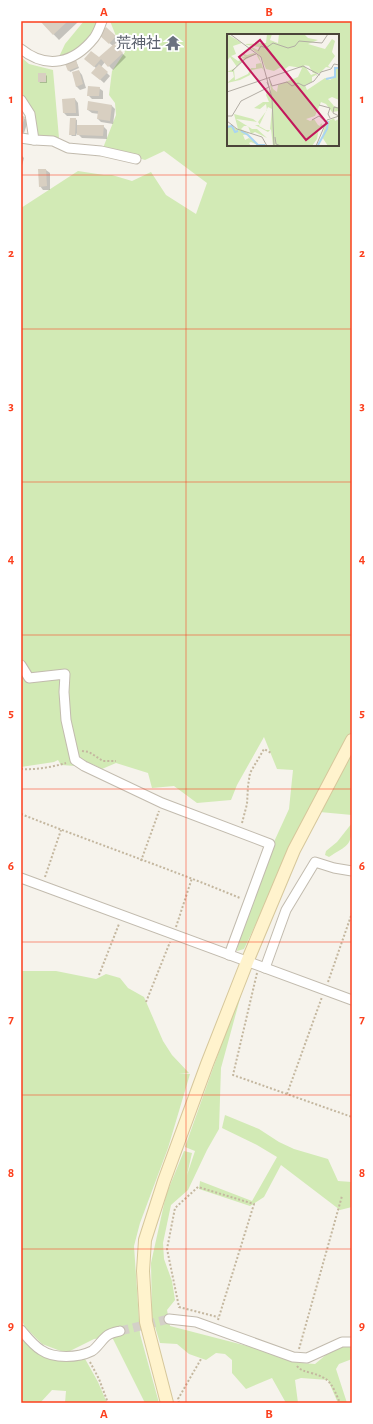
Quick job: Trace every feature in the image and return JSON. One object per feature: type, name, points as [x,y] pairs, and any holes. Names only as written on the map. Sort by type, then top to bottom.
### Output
[{"type":"street","points":[[21,49],[40,60],[60,62],[77,54],[86,46],[94,37],[102,21]]},
{"type":"street","points":[[21,100],[30,114],[34,140]]},
{"type":"street","points":[[21,138],[53,141],[68,148],[101,150],[136,159]]},
{"type":"street","points":[[21,665],[29,678],[65,674],[64,692],[66,720],[75,760],[84,766],[162,803],[270,844],[229,955]]},
{"type":"street","points":[[167,1403],[146,1322],[144,1271],[145,1240],[166,1174],[247,962],[294,850],[352,740]]},
{"type":"street","points":[[262,967],[286,910],[315,862],[334,868],[352,871]]},
{"type":"street","points":[[21,878],[352,1000]]},
{"type":"street","points":[[169,1319],[196,1322],[291,1357],[307,1358],[342,1342],[352,1342]]},
{"type":"street","points":[[21,1330],[41,1350],[52,1355],[69,1356],[93,1350],[108,1335],[120,1331]]},
{"type":"path","points":[[240,832],[247,804],[250,773],[264,749],[271,753]]},
{"type":"path","points":[[73,750],[89,752],[103,760],[116,760]]},
{"type":"path","points":[[21,769],[56,765],[75,760]]},
{"type":"path","points":[[141,860],[162,803]]},
{"type":"path","points":[[21,814],[249,901]]},
{"type":"path","points":[[42,886],[61,830]]},
{"type":"path","points":[[146,1002],[173,934],[192,878]]},
{"type":"path","points":[[287,1094],[352,913]]},
{"type":"path","points":[[99,974],[122,915]]},
{"type":"path","points":[[262,967],[233,1075],[352,1117]]},
{"type":"path","points":[[215,1328],[254,1204],[198,1187],[176,1208],[167,1249],[179,1307],[218,1317]]},
{"type":"path","points":[[340,1403],[334,1388],[327,1379],[322,1376],[300,1370],[295,1364],[342,1196]]},
{"type":"path","points":[[85,1353],[99,1379],[108,1403]]},
{"type":"path","points":[[179,1403],[178,1399],[200,1358]]},
{"type":"green space","points":[[84,21],[103,21],[98,32],[71,54],[58,59],[65,44]]},
{"type":"green space","points":[[110,21],[352,21],[352,815],[309,811],[244,949],[237,951],[240,931],[273,844],[289,809],[293,770],[277,769],[264,737],[237,785],[231,800],[197,803],[174,786],[152,788],[148,773],[116,763],[102,769],[92,764],[90,767],[61,765],[58,760],[54,762],[21,767],[21,208],[78,171],[112,175],[132,181],[151,172],[166,195],[196,214],[207,183],[164,151],[145,160],[103,148],[116,115],[115,103],[109,95],[112,71],[125,52],[118,41]]},
{"type":"green space","points":[[21,57],[29,64],[53,70],[59,138],[33,137],[32,109],[21,93]]},
{"type":"green space","points":[[352,823],[351,837],[347,844],[329,857],[325,855],[326,851],[337,842]]},
{"type":"green space","points":[[21,971],[56,971],[96,979],[106,974],[120,978],[128,988],[144,997],[163,1041],[172,1055],[189,1073],[179,1073],[190,1074],[168,1148],[140,1223],[134,1246],[140,1334],[159,1403],[145,1403],[112,1337],[94,1339],[66,1353],[42,1344],[24,1326],[21,1316]]},
{"type":"green space","points":[[247,973],[221,1068],[219,1129],[188,1190],[171,1205],[163,1243],[164,1259],[172,1281],[175,1300],[167,1310],[170,1326],[263,1350],[302,1363],[315,1364],[339,1344],[352,1343],[352,1359],[339,1364],[336,1369],[347,1403],[338,1403],[328,1380],[301,1378],[295,1380],[298,1403],[286,1403],[272,1378],[246,1389],[232,1373],[232,1360],[225,1354],[216,1353],[206,1360],[189,1354],[177,1344],[160,1343],[152,1317],[151,1263],[166,1195],[184,1151],[192,1153],[187,1175],[195,1151],[185,1147]]},
{"type":"green space","points":[[225,1115],[259,1129],[279,1142],[294,1149],[328,1159],[338,1181],[352,1182],[352,1207],[340,1210],[281,1165],[264,1197],[250,1206],[199,1189],[200,1181],[252,1201],[277,1157],[257,1145],[222,1128]]},
{"type":"green space","points":[[21,1333],[40,1353],[84,1357],[98,1382],[107,1403],[65,1403],[66,1391],[52,1390],[40,1403],[21,1403]]},
{"type":"building","points":[[40,21],[68,21],[53,35]]},
{"type":"building","points":[[106,27],[116,36],[109,44],[99,35]]},
{"type":"building","points":[[114,44],[123,53],[108,67],[101,59],[94,67],[84,59],[91,51],[99,57]]},
{"type":"building","points":[[76,60],[78,67],[68,71],[65,64]]},
{"type":"building","points":[[99,64],[108,72],[100,80],[91,73]]},
{"type":"building","points":[[79,70],[83,84],[76,87],[72,72]]},
{"type":"building","points":[[38,73],[46,73],[46,82],[38,82]]},
{"type":"building","points":[[88,86],[100,87],[99,96],[87,96]]},
{"type":"building","points":[[75,98],[76,113],[63,113],[62,99]]},
{"type":"building","points":[[88,101],[112,105],[110,121],[97,119],[98,111],[87,110]]},
{"type":"building","points":[[21,115],[25,117],[21,128]]},
{"type":"building","points":[[70,118],[76,118],[75,135],[69,135]]},
{"type":"building","points":[[77,125],[104,125],[103,136],[77,135]]},
{"type":"building","points":[[38,169],[46,169],[47,186],[39,187]]},
{"type":"tunnel","points":[[120,1331],[169,1319]]},
{"type":"place","name":"荒神社","points":[[173,43]]}]
